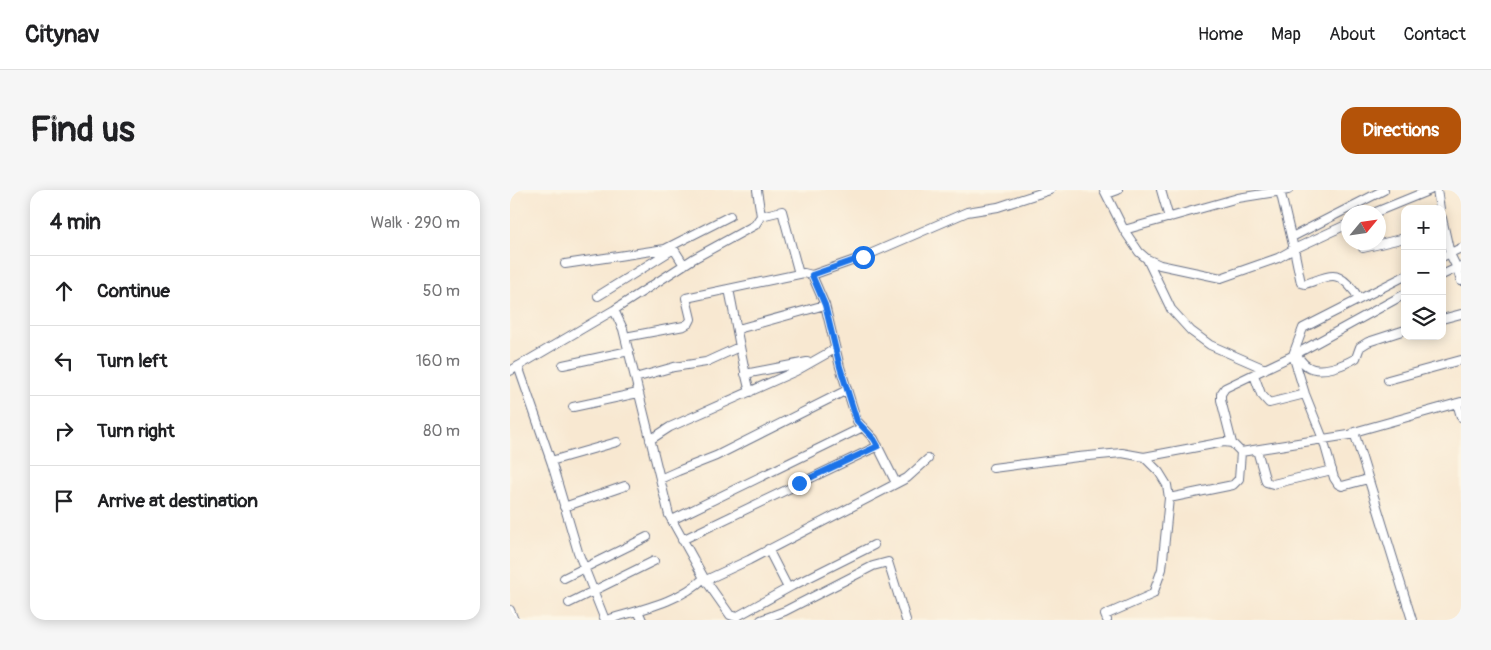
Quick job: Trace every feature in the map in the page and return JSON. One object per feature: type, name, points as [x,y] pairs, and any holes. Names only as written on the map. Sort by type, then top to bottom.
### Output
[{"type":"street","points":[[757,190],[761,216]]},
{"type":"street","points":[[625,337],[684,326],[689,323],[691,319],[686,298],[799,274],[809,273],[812,275],[863,257],[967,212],[998,207],[1050,190]]},
{"type":"street","points":[[1118,190],[1106,192],[1124,230],[1139,252],[1147,259],[1160,265],[1221,278],[1278,258],[1341,227]]},
{"type":"street","points":[[1161,190],[1169,218]]},
{"type":"street","points":[[1292,237],[1384,190]]},
{"type":"street","points":[[1386,208],[1430,190]]},
{"type":"street","points":[[1437,190],[1439,205]]},
{"type":"street","points":[[1124,230],[1169,218],[1237,194],[1283,191],[1301,283],[1305,284],[1332,276],[1337,277],[1351,287],[1359,299]]},
{"type":"street","points":[[510,371],[755,224],[761,216],[782,211],[799,274]]},
{"type":"street","points":[[598,296],[673,247],[730,216]]},
{"type":"street","points":[[1386,243],[1401,239]]},
{"type":"street","points":[[673,247],[684,265]]},
{"type":"street","points":[[564,264],[673,247]]},
{"type":"street","points":[[1461,248],[1446,256],[1459,267],[1461,281]]},
{"type":"street","points":[[1147,259],[1171,309],[1192,331],[1210,345],[1265,369]]},
{"type":"street","points":[[1446,273],[1459,267]]},
{"type":"street","points":[[812,275],[825,305],[835,349],[857,421],[874,439],[896,482]]},
{"type":"street","points":[[1368,479],[1342,486],[1336,482],[1323,439],[1305,394],[1295,355],[1303,328],[1401,278]]},
{"type":"street","points":[[729,289],[738,329],[739,347],[750,392]]},
{"type":"street","points":[[1169,498],[1233,485],[1239,479],[1241,452],[1232,443],[1221,400],[1225,388],[1295,355],[1403,295]]},
{"type":"street","points":[[738,329],[825,305]]},
{"type":"street","points":[[614,310],[623,329],[629,350],[638,393],[672,520],[705,579],[730,615],[736,617],[788,588],[874,545]]},
{"type":"street","points":[[1446,318],[1461,314]]},
{"type":"street","points":[[1295,355],[1307,367],[1319,370],[1348,362],[1356,358],[1360,347],[1368,342],[1401,331]]},
{"type":"street","points":[[635,378],[674,367],[706,362],[739,347]]},
{"type":"street","points":[[650,440],[670,427],[750,392],[835,349]]},
{"type":"street","points":[[563,365],[629,350]]},
{"type":"street","points":[[745,374],[816,360]]},
{"type":"street","points":[[1388,380],[1461,360]]},
{"type":"street","points":[[518,366],[551,461],[584,567],[606,620],[664,602],[685,592],[705,579],[907,478],[928,459]]},
{"type":"street","points":[[1254,375],[1260,394],[1269,403],[1305,394]]},
{"type":"street","points":[[660,479],[716,456],[847,390]]},
{"type":"street","points":[[573,407],[638,393]]},
{"type":"street","points":[[1241,452],[1355,434],[1354,432],[1459,402],[1461,417]]},
{"type":"street","points":[[672,520],[863,427]]},
{"type":"street","points":[[1355,434],[1412,620]]},
{"type":"street","points":[[551,461],[617,442]]},
{"type":"street","points":[[993,468],[1105,455],[1122,454],[1144,457],[1224,442],[1232,443]]},
{"type":"street","points":[[682,540],[878,446]]},
{"type":"street","points":[[1257,450],[1266,482],[1273,484],[1332,470]]},
{"type":"street","points":[[1107,620],[1106,614],[1153,594],[1162,569],[1169,498],[1167,485],[1159,472],[1144,457]]},
{"type":"street","points":[[564,507],[625,486]]},
{"type":"street","points":[[564,578],[647,537]]},
{"type":"street","points":[[768,549],[788,588]]},
{"type":"street","points":[[569,603],[654,561]]},
{"type":"street","points":[[761,620],[873,566],[888,562],[906,620]]},
{"type":"street","points":[[510,610],[514,620]]},
{"type":"street","points":[[638,611],[642,620]]},
{"type":"street","points":[[722,620],[730,615]]},
{"type":"route","points":[[799,483],[878,446],[857,421],[840,367],[825,305],[812,275],[863,257]]}]
